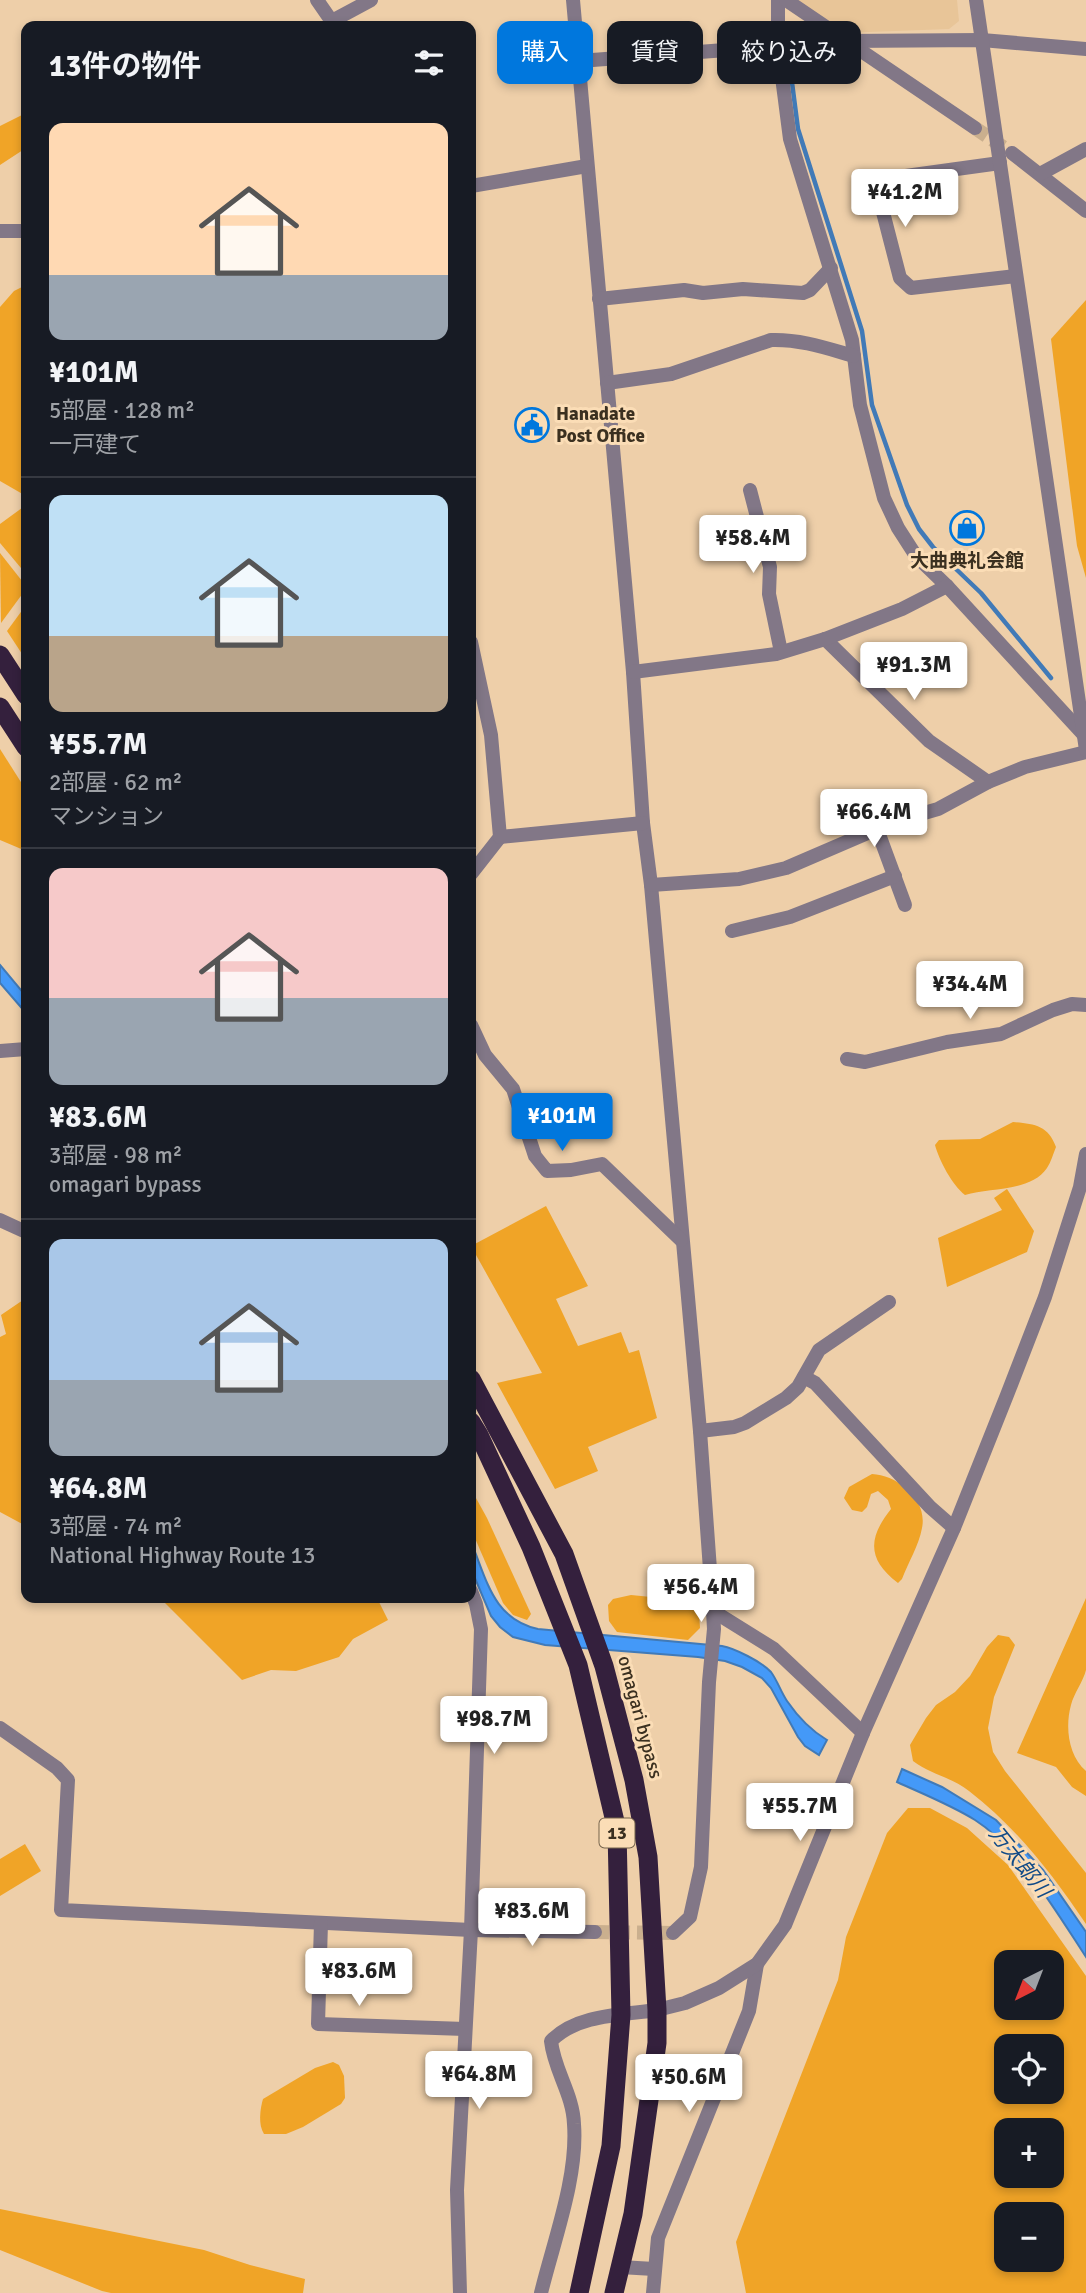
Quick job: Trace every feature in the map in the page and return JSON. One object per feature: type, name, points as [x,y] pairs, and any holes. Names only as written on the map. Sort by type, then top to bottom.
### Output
[{"type":"highway","points":[[0,655],[21,687]]},
{"type":"highway","points":[[0,707],[21,739]]},
{"type":"highway","name":"omagari bypass","points":[[476,1388],[564,1554],[601,1657],[634,1780],[648,1857],[657,2010]]},
{"type":"highway","name":"13","points":[[476,1430],[531,1547],[574,1656],[617,1830],[621,2015],[611,2146],[579,2293]]},
{"type":"highway","name":"13","points":[[614,2293],[636,2188],[657,2043],[657,2010]]},
{"type":"street","points":[[317,0],[331,21]]},
{"type":"street","points":[[338,21],[371,0]]},
{"type":"street","points":[[573,0],[575,21]]},
{"type":"street","points":[[778,0],[778,21]]},
{"type":"street","points":[[786,0],[817,21]]},
{"type":"street","points":[[651,885],[739,879],[786,868],[893,822],[938,809],[988,782],[1025,767],[1086,751],[976,0]]},
{"type":"street","points":[[861,41],[982,40],[1086,49]]},
{"type":"street","points":[[593,60],[717,51]]},
{"type":"street","points":[[861,51],[975,128]]},
{"type":"street","points":[[581,84],[633,672],[643,823],[651,885],[700,1431],[714,1629],[709,1682],[701,1867],[690,1917],[673,1933]]},
{"type":"street","points":[[783,84],[790,139],[852,340],[860,405],[884,498],[898,528],[916,556],[1084,735]]},
{"type":"street","points":[[1041,174],[1086,149]]},
{"type":"street","points":[[1012,153],[1086,211]]},
{"type":"street","points":[[1000,163],[884,179],[877,190],[900,278],[911,288],[1016,276]]},
{"type":"street","points":[[476,186],[587,166]]},
{"type":"street","points":[[0,231],[21,231]]},
{"type":"street","points":[[599,299],[684,290],[703,293],[743,289],[803,293],[810,290],[831,268]]},
{"type":"street","points":[[607,383],[671,374],[771,340],[809,343],[854,356]]},
{"type":"street","points":[[750,490],[770,567],[769,594],[781,652]]},
{"type":"street","points":[[633,672],[781,652],[825,639],[902,609],[947,586]]},
{"type":"street","points":[[825,639],[929,741],[988,782]]},
{"type":"street","points":[[476,665],[491,735],[500,837],[476,868]]},
{"type":"street","points":[[500,837],[643,823]]},
{"type":"street","points":[[877,829],[905,905]]},
{"type":"street","points":[[732,931],[790,917],[895,876]]},
{"type":"street","points":[[847,1059],[865,1062],[947,1042],[1001,1034],[1053,1010],[1072,1004],[1086,1005]]},
{"type":"street","points":[[476,1036],[485,1055],[513,1089],[535,1157],[547,1171],[602,1164],[681,1240]]},
{"type":"street","points":[[0,1051],[21,1049]]},
{"type":"street","points":[[541,2293],[574,2164],[575,2121],[566,2088],[553,2057],[551,2041],[560,2031],[576,2023],[657,2010],[685,2003],[719,1988],[757,1964],[785,1924],[863,1733],[954,1528],[1045,1297],[1080,1187],[1086,1153]]},
{"type":"street","points":[[0,1220],[21,1230]]},
{"type":"street","points":[[700,1431],[745,1423],[786,1398],[798,1387],[819,1350],[889,1302]]},
{"type":"street","points":[[804,1377],[815,1383],[954,1528]]},
{"type":"street","points":[[460,2293],[457,2190],[471,1930],[481,1629],[476,1603]]},
{"type":"street","points":[[712,1611],[774,1649],[863,1733]]},
{"type":"street","points":[[0,1728],[57,1768],[68,1780],[61,1910],[471,1930],[595,1932]]},
{"type":"street","points":[[321,1923],[318,2024],[465,2029]]},
{"type":"street","points":[[653,2293],[658,2238],[749,2011],[757,1964]]},
{"type":"street","points":[[620,2267],[654,2269]]},
{"type":"shaded area","points":[[798,0],[957,0],[959,21],[949,29],[861,32],[861,21],[826,21]]},
{"type":"shaded area","points":[[21,116],[21,151],[0,165],[0,126]]},
{"type":"shaded area","points":[[21,288],[21,493],[0,481],[0,307],[14,291]]},
{"type":"shaded area","points":[[1086,300],[1086,578],[1077,546],[1051,339]]},
{"type":"shaded area","points":[[21,509],[21,568],[0,543],[0,524]]},
{"type":"shaded area","points":[[0,553],[21,580],[21,596],[1,623]]},
{"type":"shaded area","points":[[21,612],[21,652],[7,631]]},
{"type":"shaded area","points":[[0,749],[21,782],[21,849],[0,840]]},
{"type":"shaded area","points":[[1013,1122],[1034,1125],[1049,1134],[1056,1147],[1047,1168],[1040,1176],[1021,1185],[965,1195],[947,1172],[935,1145],[939,1140],[980,1139]]},
{"type":"shaded area","points":[[1007,1189],[1034,1231],[1027,1252],[947,1287],[938,1238],[1002,1210],[994,1198]]},
{"type":"shaded area","points":[[546,1206],[588,1286],[556,1299],[578,1346],[621,1332],[629,1353],[639,1350],[657,1418],[588,1447],[598,1471],[555,1489],[497,1383],[542,1373],[476,1255],[476,1243]]},
{"type":"shaded area","points":[[21,1301],[21,1523],[0,1512],[0,1337],[6,1334],[1,1315]]},
{"type":"shaded area","points":[[872,1474],[882,1475],[909,1490],[923,1517],[921,1534],[898,1583],[881,1566],[874,1549],[878,1530],[891,1509],[888,1500],[878,1491],[871,1494],[867,1507],[862,1512],[852,1510],[844,1498],[849,1487]]},
{"type":"shaded area","points":[[476,1498],[531,1614],[527,1620],[513,1615],[503,1603],[476,1541]]},
{"type":"shaded area","points":[[631,1595],[691,1601],[699,1612],[700,1628],[688,1640],[617,1632],[609,1621],[608,1605],[613,1599]]},
{"type":"shaded area","points":[[1086,1598],[1086,1670],[1072,1701],[1068,1731],[1075,1757],[1086,1771],[1086,1796],[1072,1787],[1056,1767],[1017,1753]]},
{"type":"shaded area","points":[[165,1603],[380,1603],[388,1620],[353,1639],[339,1657],[296,1671],[271,1670],[242,1680]]},
{"type":"shaded area","points":[[998,1635],[1009,1637],[1015,1645],[994,1697],[988,1728],[993,1752],[1086,1873],[1086,1924],[1047,1870],[1003,1821],[963,1787],[913,1761],[910,1745],[926,1718],[936,1705],[955,1692],[970,1676],[987,1647]]},
{"type":"shaded area","points":[[908,1808],[930,1808],[967,1828],[1008,1865],[1086,1976],[1086,2293],[746,2293],[736,2242],[838,1980],[846,1937],[887,1833]]},
{"type":"shaded area","points":[[25,1844],[41,1871],[0,1896],[0,1859]]},
{"type":"shaded area","points":[[333,2062],[339,2065],[344,2076],[345,2098],[341,2104],[286,2134],[264,2134],[260,2122],[263,2099],[315,2068]]},
{"type":"shaded area","points":[[0,2209],[204,2250],[305,2279],[303,2293],[102,2291],[0,2250]]},
{"type":"water","points":[[0,965],[21,990],[21,1007],[0,983]]},
{"type":"water","points":[[476,1555],[487,1584],[501,1607],[523,1624],[538,1629],[722,1646],[733,1650],[767,1668],[800,1718],[827,1740],[819,1755],[805,1746],[771,1688],[762,1678],[742,1667],[698,1657],[545,1645],[513,1637],[491,1616],[476,1581]]},
{"type":"water","points":[[902,1769],[942,1787],[996,1820],[1043,1870],[1086,1932],[1086,1957],[1036,1882],[1007,1847],[975,1820],[897,1782]]},
{"type":"waterway","points":[[792,84],[798,129],[862,331],[872,405],[907,505],[919,529],[933,547],[981,593],[1051,678]]},
{"type":"tunnel","points":[[975,128],[1003,147]]},
{"type":"tunnel","points":[[595,1932],[673,1933]]},
{"type":"place","name":"Hanadate Post Office","points":[[532,425]]},
{"type":"place","name":"大曲典礼会館","points":[[967,528]]},
{"type":"water label","name":"万太郎川","points":[[1020,1862]]}]
